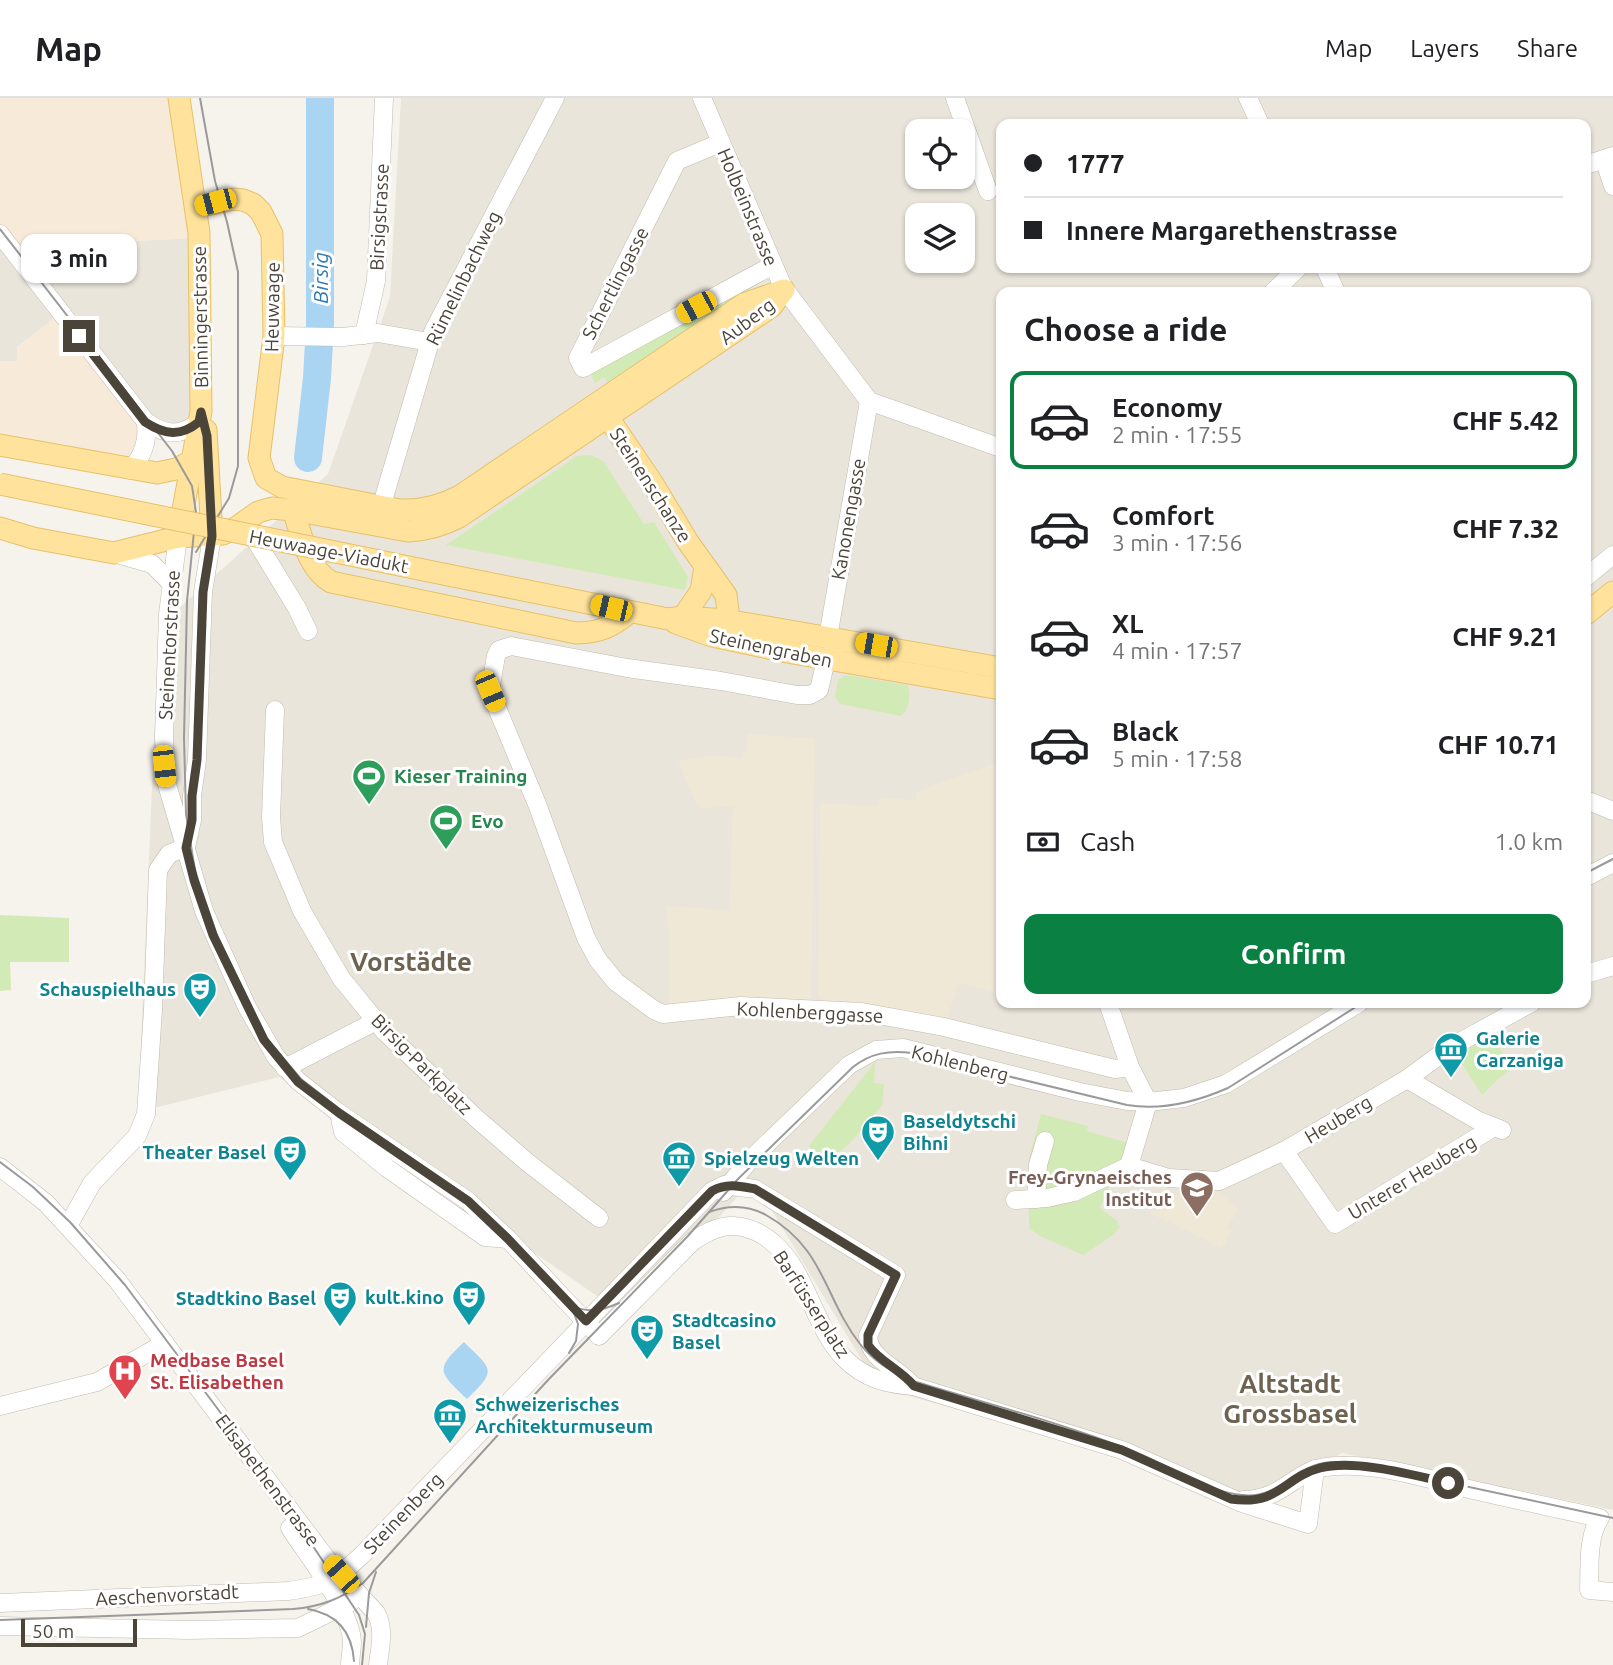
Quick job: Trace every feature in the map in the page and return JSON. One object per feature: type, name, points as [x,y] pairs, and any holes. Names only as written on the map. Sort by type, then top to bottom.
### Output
[{"type":"main road","name":"Binningerstrasse","points":[[179,98],[200,240],[200,417],[192,461],[198,485]]},
{"type":"main road","name":"Heuwaage","points":[[196,207],[234,199],[243,200],[253,204],[268,223],[274,252],[274,336],[260,450],[263,473]]},
{"type":"main road","name":"Auberg","points":[[114,553],[178,537],[212,536],[231,531],[264,510],[293,510],[408,531],[443,526],[459,517],[744,304],[784,290]]},
{"type":"main road","name":"Auberg","points":[[263,473],[270,481],[282,487],[414,511],[446,504],[603,410]]},
{"type":"main road","name":"Steinenschanze","points":[[603,410],[726,595],[729,604],[726,620]]},
{"type":"main road","name":"Binningerstrasse","points":[[198,485],[207,436],[200,417]]},
{"type":"main road","points":[[0,445],[131,470],[163,473],[192,461]]},
{"type":"main road","name":"Heuwaage-Viadukt","points":[[0,484],[453,576]]},
{"type":"main road","name":"Steinentorstrasse","points":[[198,485],[212,536]]},
{"type":"main road","name":"Steinentorstrasse","points":[[178,537],[198,485]]},
{"type":"main road","points":[[293,510],[311,562],[318,572],[331,582],[576,633],[606,630],[630,612]]},
{"type":"main road","points":[[0,528],[33,538],[114,553]]},
{"type":"main road","points":[[676,618],[701,591],[705,567]]},
{"type":"main road","name":"Steinengraben","points":[[453,576],[630,612],[676,618],[726,620],[996,667]]},
{"type":"main road","points":[[1591,610],[1613,592]]},
{"type":"main road","name":"Steinengraben","points":[[676,618],[681,626],[712,636],[826,660],[996,688]]},
{"type":"main road","points":[[712,636],[726,620]]},
{"type":"street","name":"Birsigstrasse","points":[[364,335],[376,281],[384,98]]},
{"type":"street","name":"Rümelinbachweg","points":[[383,507],[429,342],[555,98]]},
{"type":"street","name":"Holbeinstrasse","points":[[702,98],[784,290],[869,401]]},
{"type":"street","points":[[955,98],[988,191]]},
{"type":"street","points":[[1248,98],[1258,119]]},
{"type":"street","name":"Schertlingasse","points":[[720,143],[677,161],[578,358],[583,368],[773,265]]},
{"type":"street","points":[[1591,163],[1609,158],[1613,186]]},
{"type":"street","points":[[0,234],[145,422],[161,431],[173,433],[185,431],[200,417]]},
{"type":"street","points":[[1278,287],[1293,273]]},
{"type":"street","points":[[274,336],[343,337],[378,333],[429,342]]},
{"type":"street","points":[[869,401],[996,446]]},
{"type":"street","name":"Kanonengasse","points":[[828,637],[869,401]]},
{"type":"street","points":[[131,470],[144,452],[145,422]]},
{"type":"street","points":[[244,522],[297,608],[308,631]]},
{"type":"street","name":"Steinentorstrasse","points":[[186,848],[192,820],[197,760],[203,592],[212,536]]},
{"type":"street","name":"Steinentorstrasse","points":[[178,537],[171,583],[164,766],[171,803],[213,935],[264,1040],[298,1082],[468,1201],[593,1329]]},
{"type":"street","points":[[114,553],[152,564],[171,583]]},
{"type":"street","points":[[1591,573],[1613,555]]},
{"type":"street","points":[[826,660],[851,641]]},
{"type":"street","name":"Steinengraben","points":[[511,646],[797,695],[810,695],[820,690],[826,660]]},
{"type":"street","name":"Kohlenberggasse","points":[[511,646],[499,650],[495,656],[490,691],[537,804],[586,938],[598,960],[616,982],[654,1010],[670,1015],[741,1006],[862,1012],[944,1027],[1115,1069],[1130,1067]]},
{"type":"street","name":"Birsig-Parkplatz","points":[[275,710],[271,817],[273,842],[302,911],[341,978],[376,1021],[476,1118],[599,1218]]},
{"type":"street","points":[[1591,802],[1613,811]]},
{"type":"street","points":[[68,1226],[92,1183],[131,1144],[143,1125],[148,1101],[158,870],[169,854],[186,848]]},
{"type":"street","points":[[1591,874],[1613,863]]},
{"type":"street","points":[[1591,973],[1613,966]]},
{"type":"street","points":[[1015,1200],[1074,1192],[1129,1166],[1147,1102],[1130,1067],[1110,1008]]},
{"type":"street","name":"Kohlenberg","points":[[736,1183],[750,1160],[849,1065],[868,1053],[902,1048],[1080,1092],[1147,1102],[1184,1098],[1226,1084],[1351,1008]]},
{"type":"street","name":"Heuberg","points":[[1129,1166],[1169,1178],[1219,1181],[1284,1152],[1407,1079],[1449,1048],[1522,1008]]},
{"type":"street","points":[[285,1068],[376,1021]]},
{"type":"street","name":"Unterer Heuberg","points":[[1284,1152],[1335,1224],[1498,1129],[1407,1079]]},
{"type":"street","points":[[1036,1199],[1038,1165],[1045,1141]]},
{"type":"street","name":"Elisabethenstrasse","points":[[1,1170],[38,1197],[117,1280],[333,1579],[352,1642],[350,1665]]},
{"type":"street","name":"Steinenberg","points":[[593,1329],[712,1191],[736,1183]]},
{"type":"street","name":"Steinenberg","points":[[593,1329],[736,1183]]},
{"type":"street","name":"Barfüsserplatz","points":[[736,1183],[755,1189],[896,1275],[868,1335],[868,1345],[914,1386]]},
{"type":"street","name":"Barfüsserplatz","points":[[716,1228],[733,1225],[745,1227],[761,1234],[780,1249],[839,1352],[856,1369],[868,1375],[893,1385],[914,1386]]},
{"type":"street","name":"Steinenberg","points":[[333,1579],[593,1329],[692,1242],[716,1228]]},
{"type":"street","points":[[0,1406],[97,1382],[165,1343]]},
{"type":"street","points":[[914,1386],[1122,1450],[1231,1499],[1308,1524],[1315,1469]]},
{"type":"street","points":[[1231,1499],[1251,1500],[1272,1495],[1315,1469],[1353,1467],[1401,1472],[1600,1518],[1594,1534],[1589,1590],[1613,1592]]},
{"type":"street","name":"Elisabethenstrasse","points":[[333,1579],[360,1594],[376,1613],[381,1625],[378,1665]]},
{"type":"street","name":"Aeschenvorstadt","points":[[0,1603],[288,1591],[333,1579]]},
{"type":"street","points":[[340,1608],[360,1594]]},
{"type":"street","name":"Aeschenvorstadt","points":[[0,1626],[190,1630],[298,1628],[340,1608]]},
{"type":"shaded area","points":[[0,98],[173,98],[192,238],[77,244],[76,240],[50,242],[17,269],[0,247]]},
{"type":"shaded area","points":[[401,98],[1613,98],[1613,1510],[1342,1453],[1238,1511],[1105,1452],[878,1387],[753,1179],[629,1318],[279,1077],[138,1112],[159,626],[328,474],[390,297]]},
{"type":"shaded area","points":[[192,238],[194,417],[168,430],[47,324],[17,347],[18,361],[0,361],[0,247],[37,252],[50,242],[76,240],[77,244]]},
{"type":"shaded area","points":[[60,309],[147,420],[134,461],[0,440],[0,361],[17,361],[17,348],[47,324]]},
{"type":"shaded area","points":[[747,734],[815,738],[811,998],[808,1001],[669,1004],[669,931],[665,906],[729,910],[733,807],[698,808],[678,761],[707,756],[743,757],[743,753],[746,753]]},
{"type":"shaded area","points":[[996,763],[996,992],[958,983],[947,1020],[825,1003],[818,997],[820,803],[878,806],[879,798],[916,800],[916,792]]},
{"type":"shaded area","name":"Frey-Grynaeisches Institut","points":[[1185,1190],[1219,1192],[1238,1210],[1227,1228],[1232,1231],[1222,1248],[1150,1213]]},
{"type":"green space","points":[[765,279],[609,385],[604,377],[595,383],[590,373]]},
{"type":"green space","points":[[591,455],[603,461],[644,524],[654,522],[688,577],[685,590],[446,545],[577,456]]},
{"type":"green space","points":[[846,675],[907,685],[909,697],[906,710],[901,716],[840,704],[835,697],[838,680]]},
{"type":"green space","points":[[0,915],[69,918],[69,962],[10,962],[11,990],[0,991]]},
{"type":"green space","points":[[1492,1034],[1511,1069],[1482,1095],[1456,1054]]},
{"type":"green space","points":[[875,1062],[874,1083],[884,1084],[882,1105],[851,1142],[823,1165],[809,1146]]},
{"type":"green space","points":[[1041,1114],[1088,1126],[1087,1131],[1128,1143],[1100,1208],[1118,1222],[1120,1227],[1113,1235],[1083,1255],[1040,1236],[1029,1228],[1029,1159]]},
{"type":"water","points":[[464,1342],[481,1358],[488,1370],[484,1381],[467,1399],[450,1383],[444,1371],[448,1359]]},
{"type":"waterway","name":"Birsig","points":[[308,458],[320,324],[320,98]]},
{"type":"tram line","points":[[196,552],[229,498],[238,466],[238,272],[215,181],[200,98]]},
{"type":"tram line","points":[[0,229],[172,451],[192,486],[196,512],[187,601],[184,738],[186,814],[195,871],[220,944],[267,1039],[301,1079],[341,1110],[470,1198],[510,1236],[569,1300],[578,1324],[576,1341],[569,1353]]},
{"type":"tram line","points":[[1591,870],[1613,859]]},
{"type":"tram line","points":[[0,1620],[293,1609],[321,1604],[354,1589],[363,1583],[548,1380],[687,1237],[738,1179],[853,1067],[867,1058],[888,1052],[912,1053],[1127,1105],[1166,1106],[1191,1101],[1228,1088],[1354,1008]]},
{"type":"tram line","points":[[0,1162],[33,1187],[70,1222],[125,1285],[250,1452],[359,1615],[365,1634],[362,1665]]},
{"type":"tram line","points":[[709,1212],[731,1207],[745,1208],[766,1215],[786,1228],[812,1258],[848,1327],[860,1344],[872,1357],[891,1370],[913,1381],[1102,1439],[1213,1488],[1242,1495],[1265,1493],[1319,1464],[1343,1462],[1613,1518]]},
{"type":"tram line","points":[[569,1304],[594,1310],[619,1303]]},
{"type":"tram line","points":[[366,1627],[369,1593],[376,1572]]},
{"type":"tram line","points":[[308,1609],[327,1615],[341,1626],[350,1641],[354,1661]]},
{"type":"place","name":"Kieser Training","points":[[369,806]]},
{"type":"place","name":"Evo","points":[[446,851]]},
{"type":"place","name":"Schauspielhaus","points":[[200,1019]]},
{"type":"place","name":"Galerie Carzaniga","points":[[1451,1079]]},
{"type":"place","name":"Baseldytschi Bihni","points":[[878,1162]]},
{"type":"place","name":"Theater Basel","points":[[290,1182]]},
{"type":"place","name":"Spielzeug Welten","points":[[679,1188]]},
{"type":"place","name":"Frey-Grynaeisches Institut","points":[[1197,1218]]},
{"type":"place","name":"kult.kino","points":[[469,1327]]},
{"type":"place","name":"Stadtkino Basel","points":[[340,1328]]},
{"type":"place","name":"Stadtcasino Basel","points":[[647,1361]]},
{"type":"place","name":"Medbase Basel St. Elisabethen","points":[[125,1401]]},
{"type":"place","name":"Schweizerisches Architekturmuseum","points":[[450,1445]]},
{"type":"district","name":"Vorstädte","points":[[411,961]]},
{"type":"district","name":"Altstadt Grossbasel","points":[[1290,1398]]},
{"type":"route","points":[[79,336],[145,422],[167,433],[179,433],[191,429],[199,422],[201,412],[205,424],[212,536],[203,592],[197,760],[191,830],[186,848],[213,935],[247,1007],[264,1040],[298,1082],[468,1201],[586,1321],[712,1191],[724,1185],[740,1186],[755,1189],[896,1275],[868,1335],[868,1345],[914,1386],[1122,1450],[1231,1499],[1261,1499],[1281,1491],[1307,1473],[1324,1467],[1401,1472],[1448,1483]]}]
